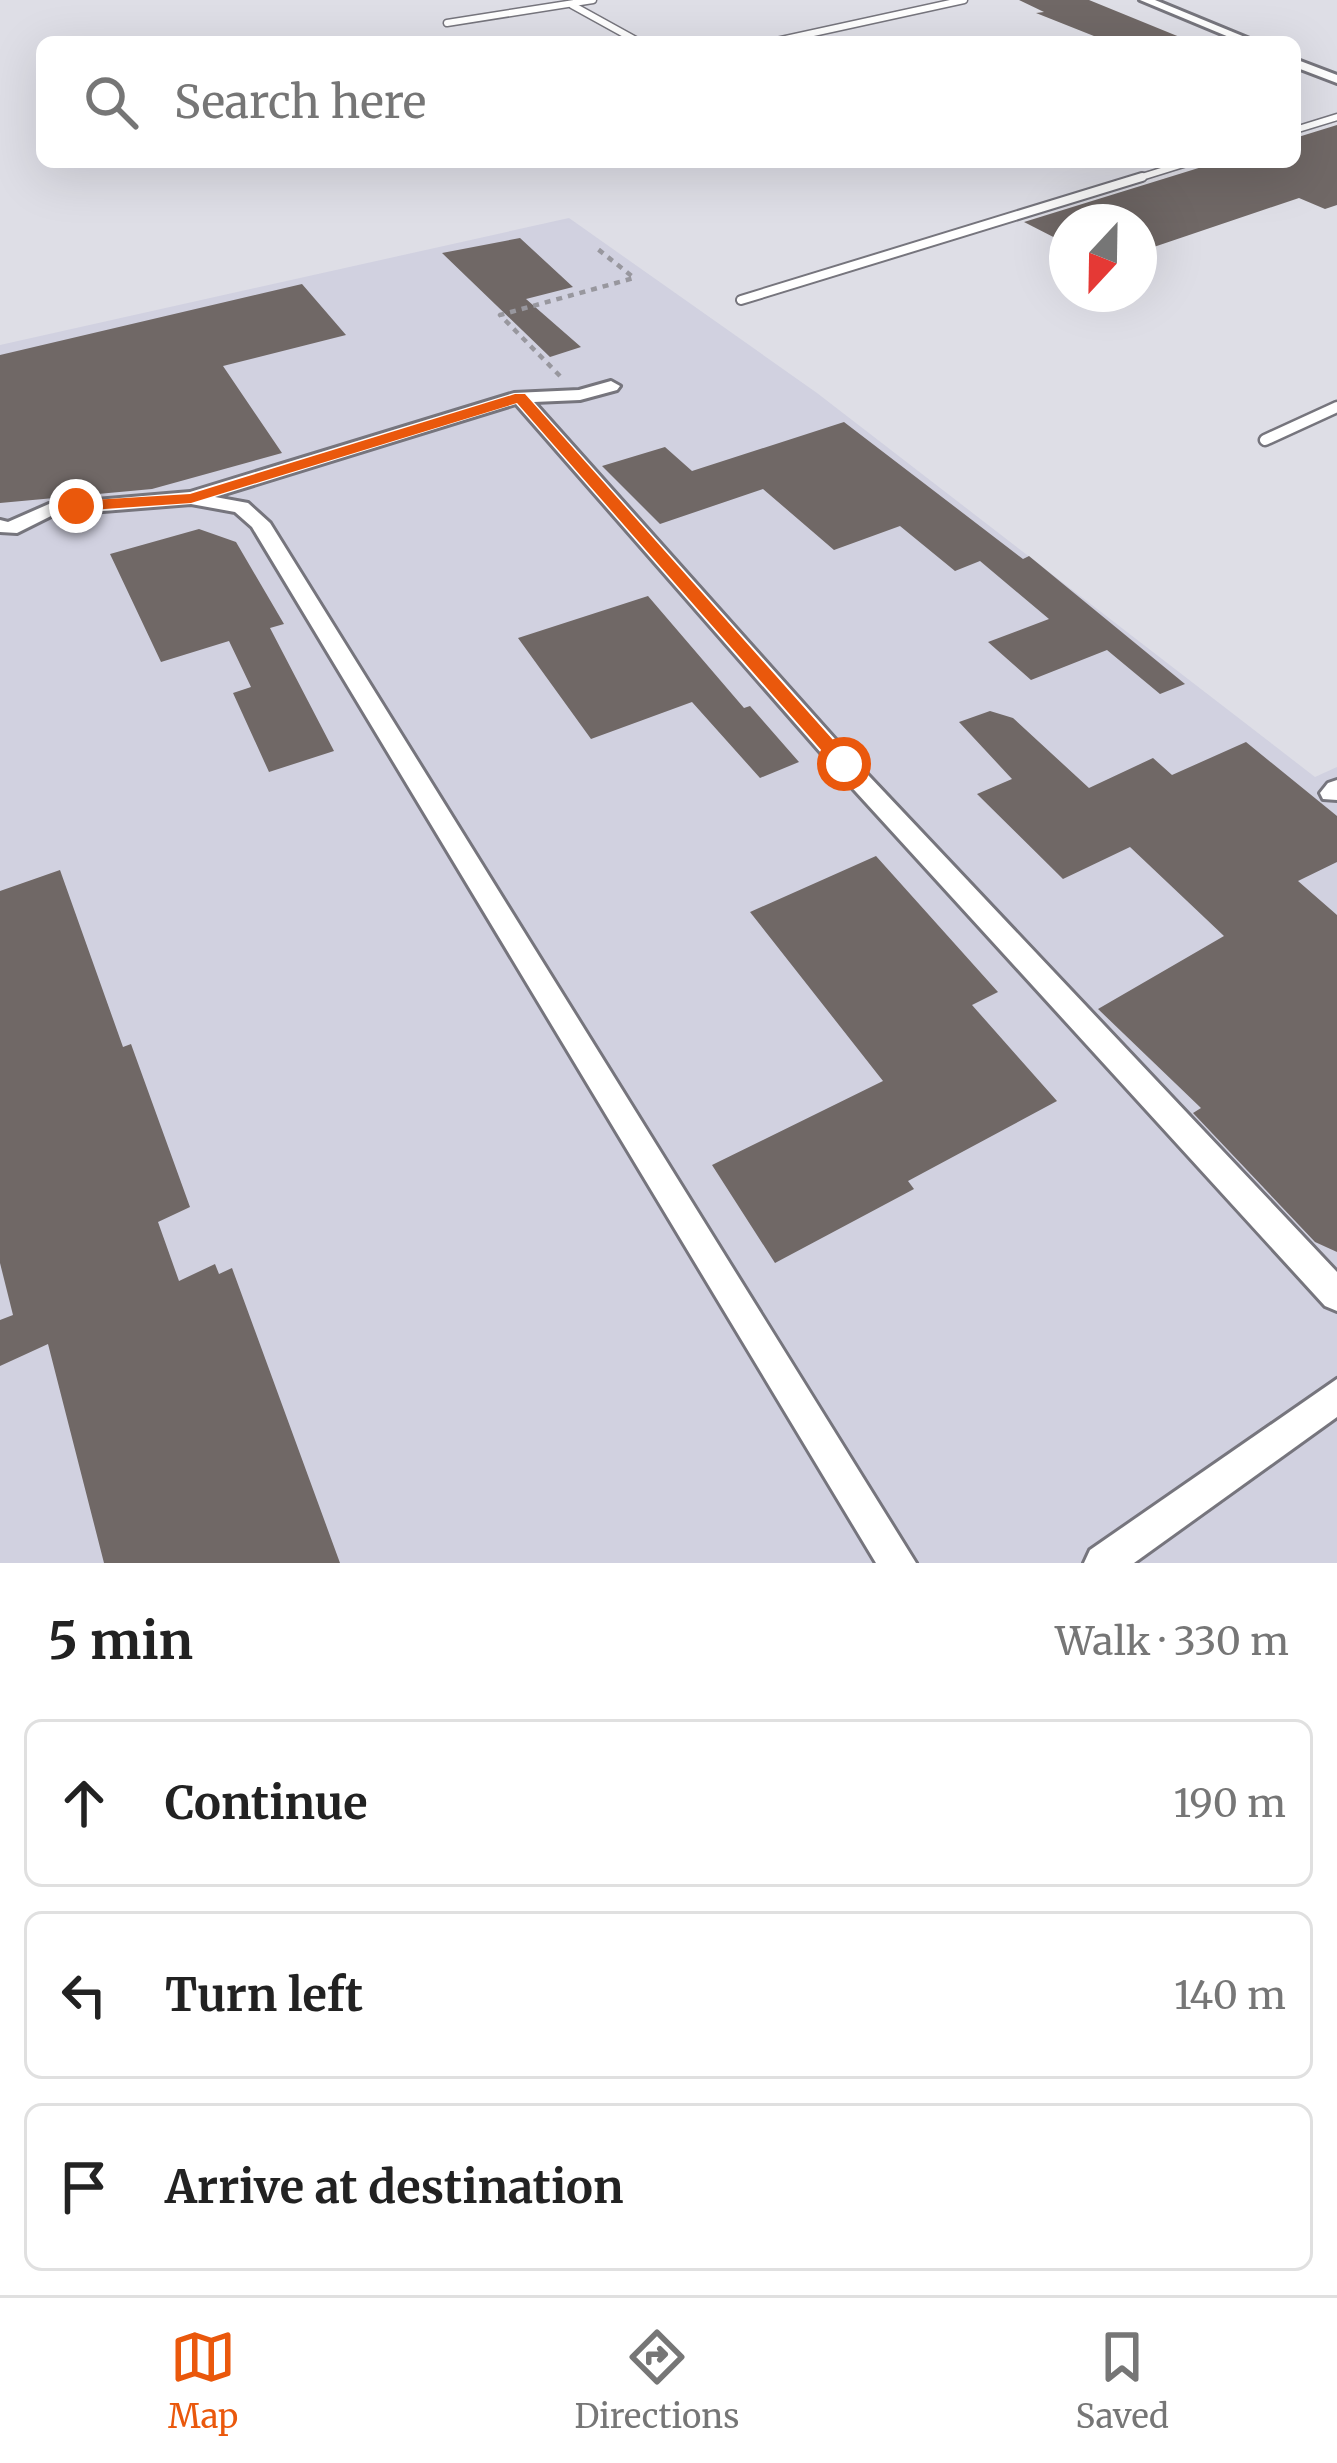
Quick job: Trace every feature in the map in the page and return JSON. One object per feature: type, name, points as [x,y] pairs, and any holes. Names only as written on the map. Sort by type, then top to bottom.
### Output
[{"type":"street","points":[[1145,0],[1233,36]]},
{"type":"street","points":[[1301,65],[1337,79]]},
{"type":"street","points":[[0,526],[10,529],[50,510],[191,498],[520,398],[580,395],[611,386]]},
{"type":"street","points":[[520,398],[844,764],[1337,1295]]},
{"type":"street","points":[[191,498],[241,507],[260,523],[897,1563]]},
{"type":"street","points":[[1102,1563],[1337,1396]]},
{"type":"lane","points":[[447,23],[592,0]]},
{"type":"lane","points":[[799,36],[964,0]]},
{"type":"lane","points":[[570,4],[628,36]]},
{"type":"lane","points":[[1301,128],[1337,117]]},
{"type":"lane","points":[[741,300],[1170,168]]},
{"type":"lane","points":[[1265,440],[1337,407]]},
{"type":"path","points":[[580,395],[500,315],[634,278],[594,246]]},
{"type":"shaded area","points":[[569,218],[817,393],[1315,777],[1337,767],[1337,1563],[0,1563],[0,345]]},
{"type":"building","points":[[1019,0],[1089,0],[1177,36],[1094,36],[1036,13],[1044,12]]},
{"type":"building","points":[[1337,125],[1337,205],[1325,209],[1299,198],[1157,246],[1157,204],[1082,204],[1199,168],[1301,168],[1301,136]]},
{"type":"building","points":[[1049,214],[1049,235],[1024,222]]},
{"type":"building","points":[[520,238],[573,287],[526,299],[581,347],[550,357],[442,253]]},
{"type":"building","points":[[302,284],[346,335],[223,366],[282,453],[152,489],[0,503],[0,355]]},
{"type":"building","points":[[844,422],[1023,559],[1029,556],[1185,684],[1160,694],[1107,650],[1031,680],[988,642],[1049,619],[980,561],[955,571],[900,526],[834,550],[763,489],[660,524],[602,466],[665,447],[692,471]]},
{"type":"building","points":[[199,529],[236,542],[284,624],[270,628],[334,751],[269,772],[233,693],[251,687],[229,641],[161,662],[110,554]]},
{"type":"building","points":[[648,596],[744,708],[750,706],[799,762],[760,778],[692,702],[591,739],[518,638]]},
{"type":"building","points":[[990,711],[1013,718],[1089,788],[1153,758],[1172,775],[1246,742],[1337,816],[1337,862],[1298,881],[1337,915],[1337,1252],[1315,1242],[1193,1113],[1201,1108],[1098,1009],[1224,936],[1130,847],[1063,879],[977,794],[1012,779],[959,722]]},
{"type":"building","points":[[876,856],[998,992],[972,1005],[1057,1101],[908,1181],[914,1189],[775,1263],[712,1165],[883,1081],[750,912]]},
{"type":"building","points":[[60,870],[123,1047],[131,1044],[190,1207],[158,1222],[179,1281],[215,1264],[219,1274],[232,1268],[340,1563],[104,1563],[48,1344],[0,1366],[0,1320],[13,1315],[0,1263],[0,891]]},
{"type":"route","points":[[76,506],[191,498],[520,398],[844,764]]}]
